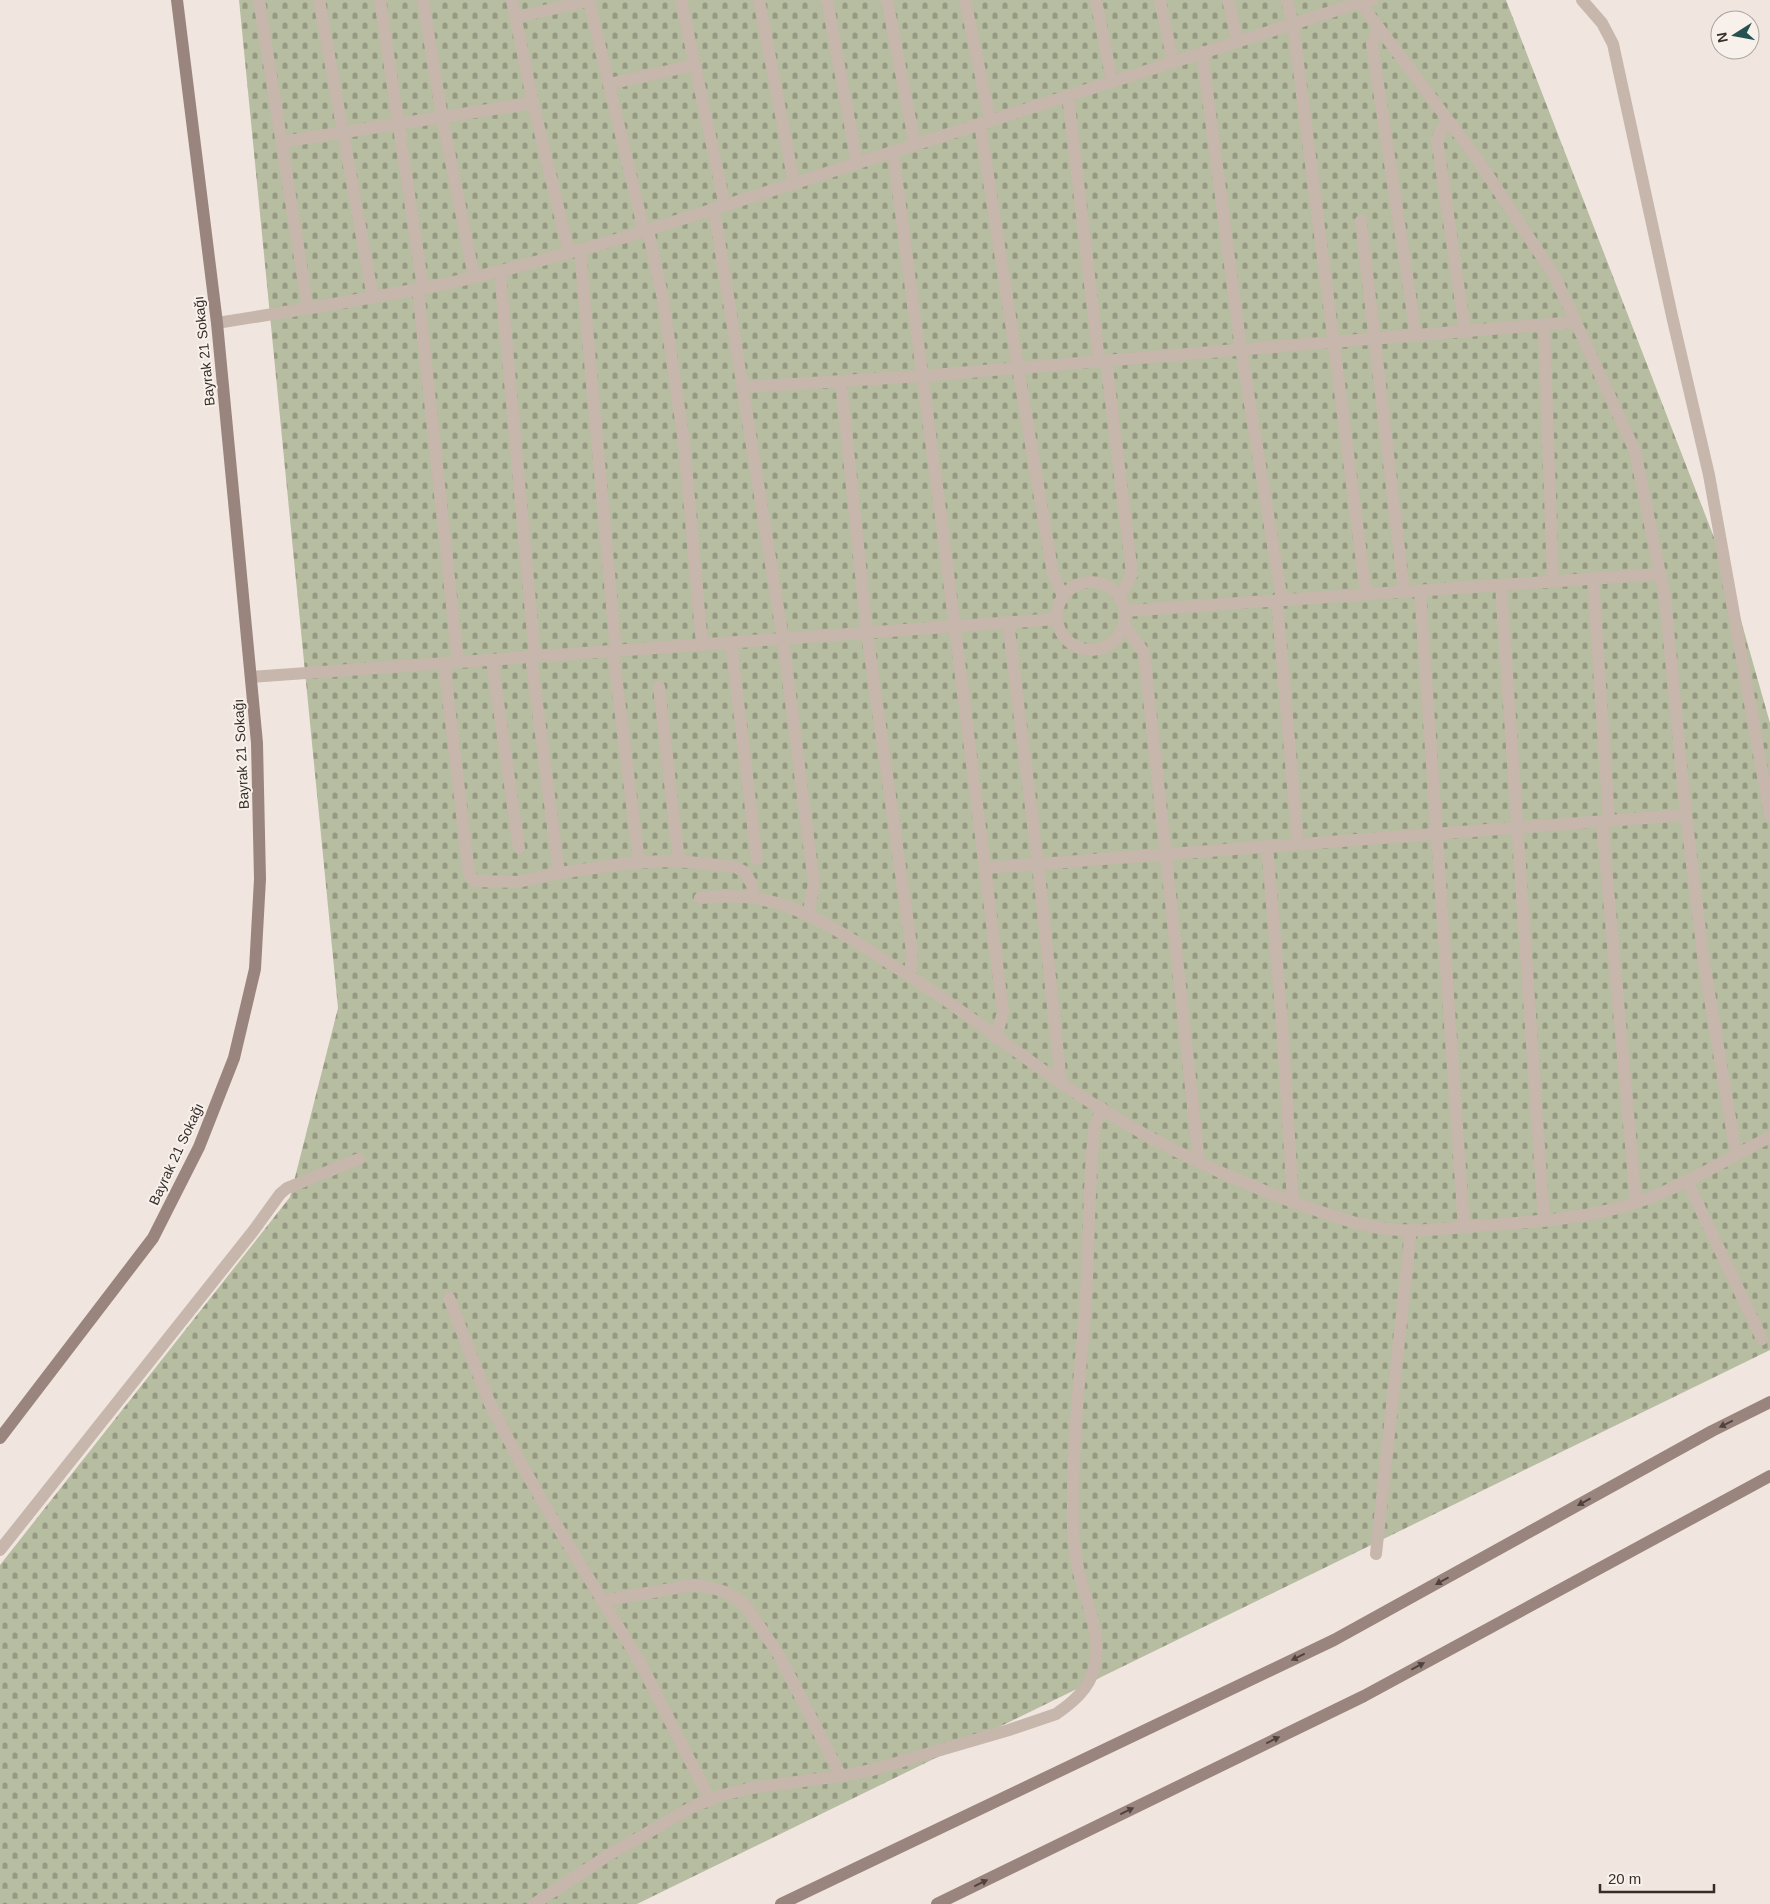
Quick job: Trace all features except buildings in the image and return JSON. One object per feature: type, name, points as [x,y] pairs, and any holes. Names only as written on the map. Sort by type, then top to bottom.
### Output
[{"type":"main road","name":"Bayrak 21 Sokağı","points":[[0,1438],[153,1238],[198,1147],[234,1058],[255,969],[260,879],[257,742],[252,677],[217,323],[177,0]]},
{"type":"main road","points":[[781,1904],[1334,1640],[1712,1431],[1770,1402]]},
{"type":"main road","points":[[937,1904],[1364,1696],[1770,1476]]},
{"type":"lane","points":[[258,0],[308,309]]},
{"type":"lane","points":[[319,0],[373,298]]},
{"type":"lane","points":[[380,0],[421,288],[458,662]]},
{"type":"lane","points":[[423,0],[442,117],[474,277]]},
{"type":"lane","points":[[512,0],[533,103],[574,251],[614,651],[639,862]]},
{"type":"lane","points":[[681,0],[695,65],[720,207],[744,388],[783,639],[814,884],[808,915]]},
{"type":"lane","points":[[758,0],[794,183]]},
{"type":"lane","points":[[827,0],[857,163]]},
{"type":"lane","points":[[887,0],[915,145]]},
{"type":"lane","points":[[965,0],[985,122],[1018,368],[1053,574],[1063,596]]},
{"type":"lane","points":[[1096,0],[1112,81]]},
{"type":"lane","points":[[1160,0],[1173,62]]},
{"type":"lane","points":[[1228,0],[1238,41]]},
{"type":"lane","points":[[1287,0],[1293,24],[1366,594]]},
{"type":"lane","points":[[217,323],[373,298],[500,271],[574,251],[915,145],[1293,24],[1358,1],[1372,0]]},
{"type":"lane","points":[[1582,0],[1602,23],[1613,44],[1672,316],[1709,475],[1770,815]]},
{"type":"lane","points":[[516,17],[589,1],[663,299],[684,442],[702,645]]},
{"type":"lane","points":[[1358,1],[1478,160],[1555,277],[1635,451],[1665,598],[1686,815],[1704,963],[1736,1154]]},
{"type":"lane","points":[[1378,28],[1372,44],[1416,335]]},
{"type":"lane","points":[[1202,52],[1241,349],[1280,601],[1298,844]]},
{"type":"lane","points":[[609,84],[695,65]]},
{"type":"lane","points":[[1068,96],[1132,574],[1120,597]]},
{"type":"lane","points":[[282,142],[533,103]]},
{"type":"lane","points":[[1447,120],[1437,139],[1465,331]]},
{"type":"lane","points":[[892,152],[955,626],[1003,1012],[996,1038]]},
{"type":"lane","points":[[1361,221],[1373,338],[1404,592]]},
{"type":"lane","points":[[500,271],[533,657],[559,873]]},
{"type":"lane","points":[[744,388],[922,376],[1576,322]]},
{"type":"lane","points":[[1544,324],[1553,581]]},
{"type":"lane","points":[[841,381],[867,633],[912,952],[910,976]]},
{"type":"lane","points":[[1126,611],[1661,574]]},
{"type":"lane","points":[[1593,578],[1605,821],[1636,1202]]},
{"type":"lane","points":[[1095,582],[1109,586],[1120,597],[1126,611],[1125,626],[1117,639],[1104,648],[1092,651],[1079,649],[1068,642],[1060,632],[1057,619],[1058,607],[1063,596],[1077,585],[1095,582]]},
{"type":"lane","points":[[1501,585],[1544,1221]]},
{"type":"lane","points":[[1420,591],[1464,1227]]},
{"type":"lane","points":[[252,677],[1057,619]]},
{"type":"lane","points":[[1008,622],[1038,864],[1061,1082]]},
{"type":"lane","points":[[1125,626],[1144,653],[1199,1162]]},
{"type":"lane","points":[[731,642],[757,859]]},
{"type":"lane","points":[[492,660],[519,848]]},
{"type":"lane","points":[[444,663],[469,874],[475,881],[518,882],[559,873],[639,862],[679,861],[735,867],[745,872],[752,885],[754,898]]},
{"type":"lane","points":[[659,687],[679,861]]},
{"type":"lane","points":[[985,868],[1686,815]]},
{"type":"lane","points":[[1267,846],[1282,1022],[1293,1202]]},
{"type":"lane","points":[[700,898],[729,896],[754,898],[794,908],[925,985],[996,1038],[1061,1082],[1149,1136],[1199,1162],[1293,1202],[1356,1224],[1381,1229],[1411,1230],[1544,1221],[1596,1213],[1636,1202],[1687,1181],[1770,1137]]},
{"type":"lane","points":[[534,1904],[607,1856],[696,1805],[752,1788],[842,1776],[906,1761],[1056,1714],[1070,1704],[1089,1682],[1094,1668],[1096,1648],[1095,1627],[1075,1558],[1072,1486],[1076,1406],[1083,1337],[1092,1153],[1095,1125],[1102,1108]]},
{"type":"lane","points":[[0,1550],[254,1230],[280,1194],[287,1188],[359,1159]]},
{"type":"lane","points":[[1687,1181],[1762,1339]]},
{"type":"lane","points":[[1376,1554],[1411,1230]]},
{"type":"lane","points":[[448,1298],[490,1404],[543,1504],[641,1664],[710,1800]]},
{"type":"lane","points":[[602,1601],[693,1585],[709,1587],[736,1598],[746,1606],[779,1655],[842,1776]]},
{"type":"green space","points":[[239,0],[1506,0],[1727,571],[1770,723],[1770,1350],[637,1904],[0,1904],[0,1565],[290,1197],[338,1008]]}]
